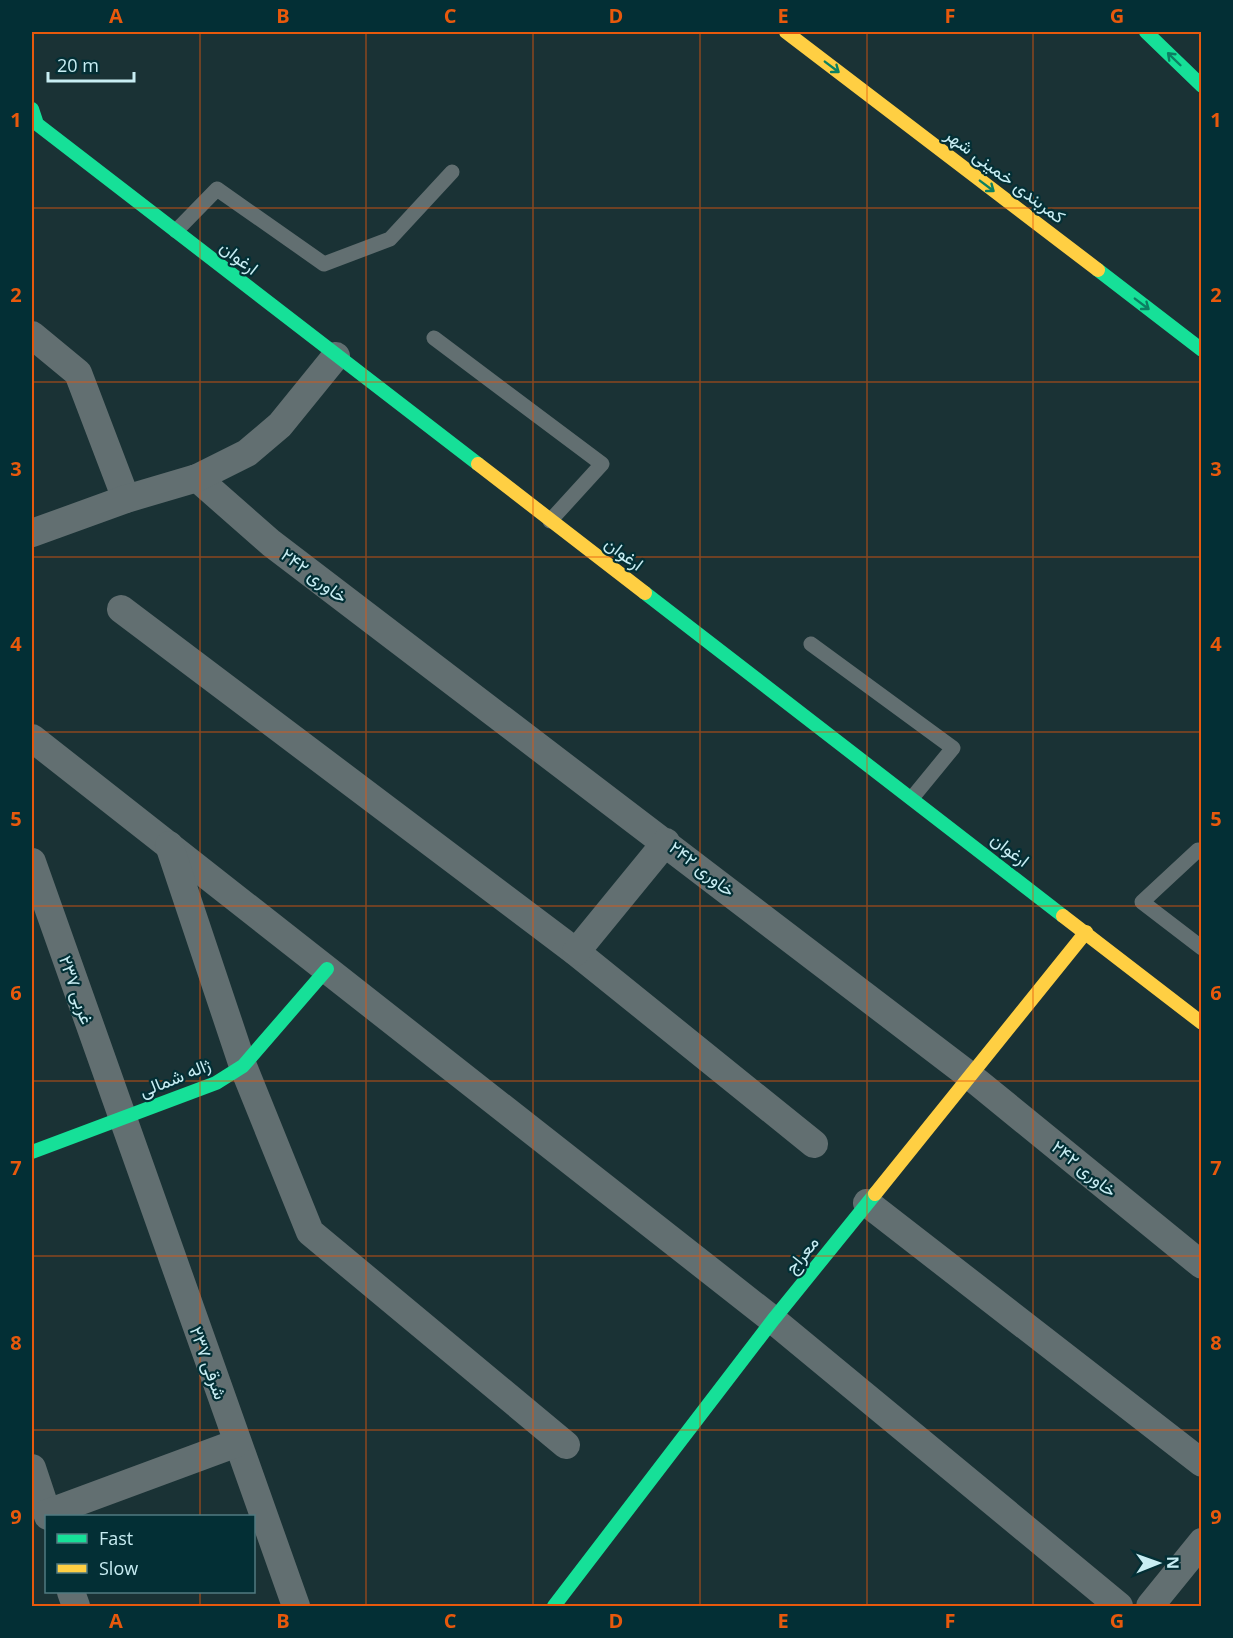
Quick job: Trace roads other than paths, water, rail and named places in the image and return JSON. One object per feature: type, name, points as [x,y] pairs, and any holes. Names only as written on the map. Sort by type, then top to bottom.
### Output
[{"type":"main road","name":"کمربندی خمینی شهر","points":[[786,32],[1202,350]]},
{"type":"main road","points":[[1146,32],[1202,86]]},
{"type":"main road","name":"ارغوان","points":[[32,110],[34,125],[176,231],[1202,1023]]},
{"type":"main road","name":"معراج","points":[[554,1606],[773,1320],[1086,932]]},
{"type":"main road","name":"ژاله شمالی","points":[[32,1152],[216,1083],[243,1066],[327,969]]},
{"type":"street","points":[[32,335],[78,373],[126,500]]},
{"type":"street","points":[[32,533],[197,478],[247,453],[280,425],[336,356]]},
{"type":"street","name":"۲۴۲ خاوری","points":[[197,478],[271,543],[970,1076],[1202,1265]]},
{"type":"street","points":[[121,609],[576,952],[814,1144]]},
{"type":"street","points":[[32,738],[773,1320],[1119,1606]]},
{"type":"street","points":[[576,952],[666,842]]},
{"type":"street","points":[[169,845],[243,1066],[310,1232],[566,1445]]},
{"type":"street","name":"۲۳۷ غربی","points":[[32,862],[121,1119]]},
{"type":"street","name":"۲۳۷ شرقی","points":[[121,1119],[296,1606]]},
{"type":"street","points":[[867,1203],[1202,1462]]},
{"type":"street","points":[[32,1468],[48,1515],[237,1443]]},
{"type":"street","points":[[1150,1606],[1202,1542]]},
{"type":"lane","points":[[176,231],[217,189],[324,264],[390,239],[452,172]]},
{"type":"lane","points":[[434,338],[602,464],[550,521]]},
{"type":"lane","points":[[811,644],[953,748],[912,798]]},
{"type":"lane","points":[[1197,850],[1143,902],[1202,948]]}]
